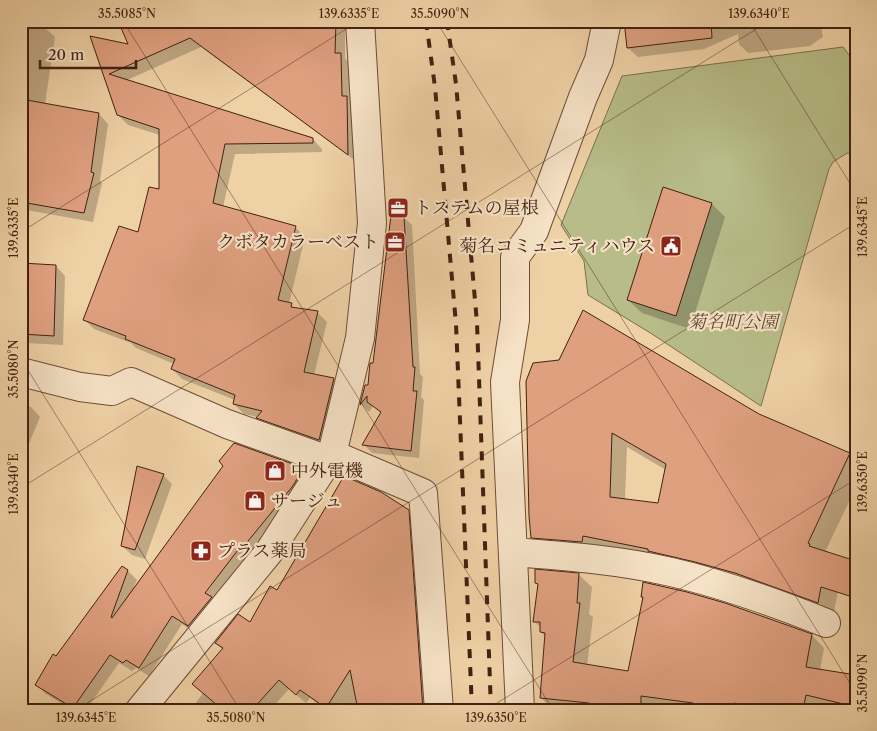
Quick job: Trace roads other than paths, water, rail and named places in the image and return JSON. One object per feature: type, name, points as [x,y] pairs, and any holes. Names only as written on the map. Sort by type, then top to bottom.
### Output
[{"type":"street","points":[[140,710],[269,552],[330,457],[360,338],[372,223],[360,21]]},
{"type":"street","points":[[520,710],[506,382],[515,320],[515,257],[534,231],[598,60],[607,21]]},
{"type":"street","points":[[21,372],[80,387],[112,391],[131,382],[227,424],[330,457],[423,493],[439,710]]},
{"type":"street","points":[[513,552],[598,559],[671,572],[732,588],[826,623]]},
{"type":"railway","points":[[426,21],[435,87],[456,324],[472,710]]},
{"type":"railway","points":[[447,21],[456,84],[477,323],[491,710]]},
{"type":"place","name":"トステムの屋根","points":[[398,208]]},
{"type":"place","name":"クボタカラーベスト","points":[[395,242]]},
{"type":"place","name":"菊名コミュニティハウス","points":[[671,246]]},
{"type":"place","name":"中外電機","points":[[275,471]]},
{"type":"place","name":"サージュ","points":[[255,501]]},
{"type":"place","name":"プラス薬局","points":[[201,551]]},
{"type":"park label","name":"菊名町公園","points":[[733,322]]}]
